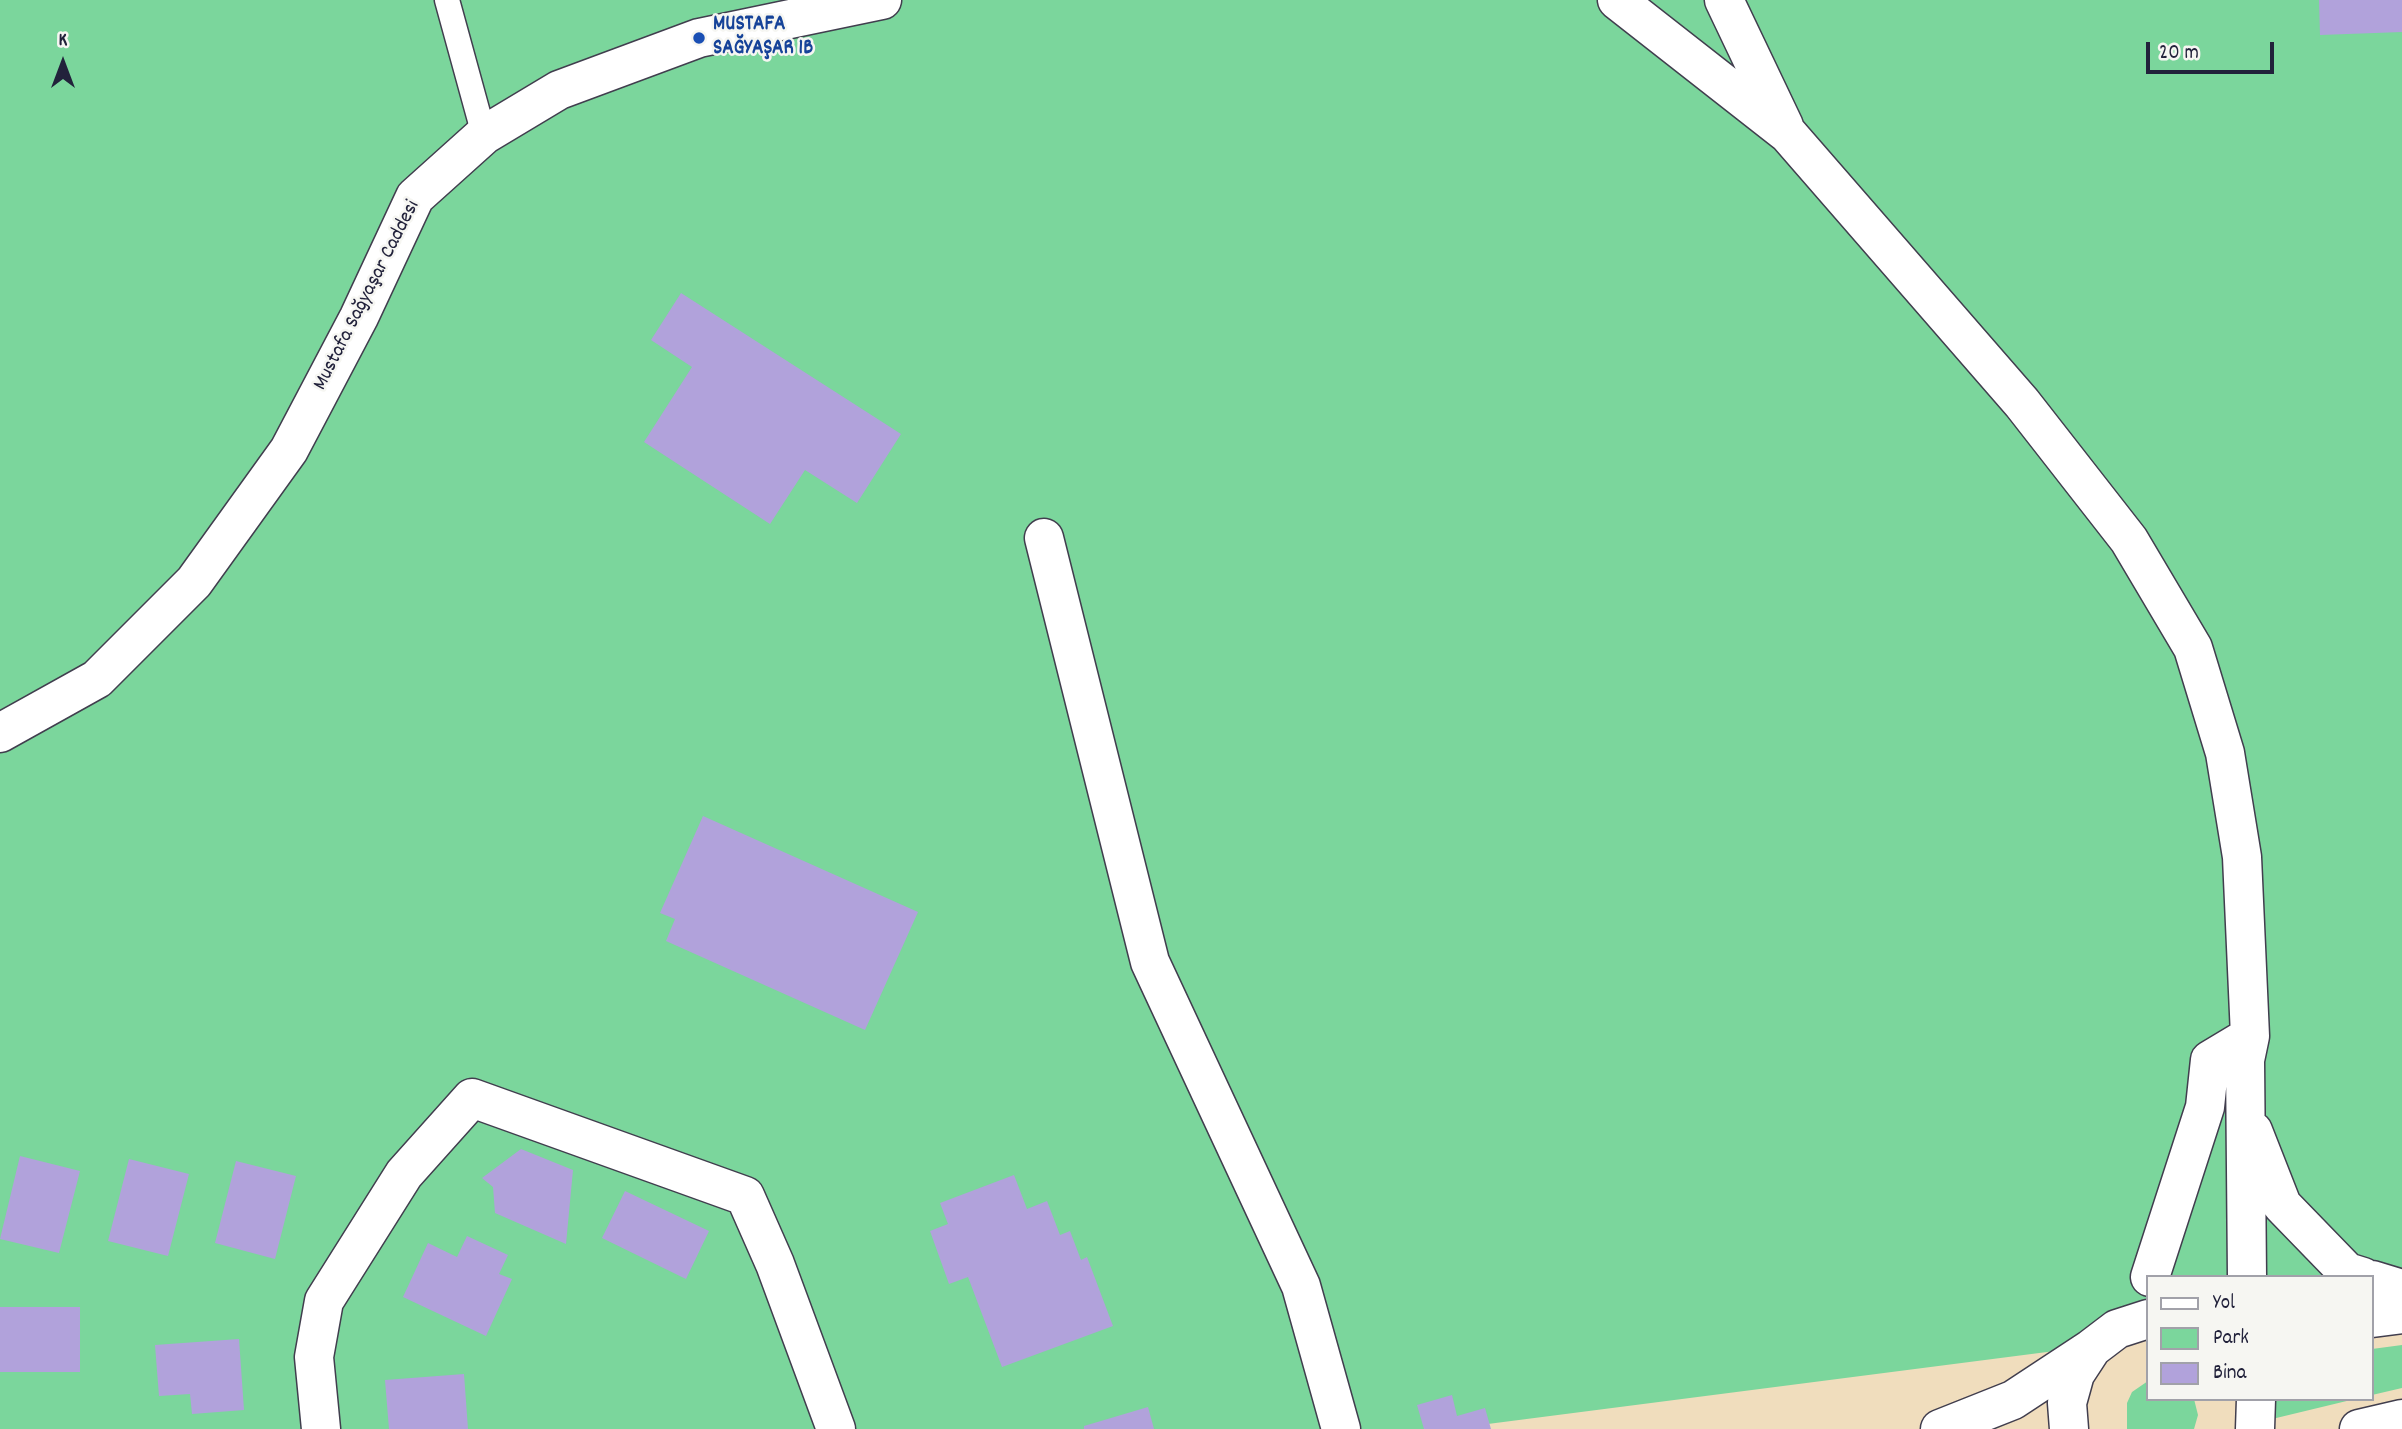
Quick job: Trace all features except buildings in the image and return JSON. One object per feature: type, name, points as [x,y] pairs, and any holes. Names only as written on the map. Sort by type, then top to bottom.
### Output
[{"type":"street","name":"Mustafa Sağyaşar Caddesi","points":[[0,733],[97,678],[194,582],[289,450],[359,317],[415,197],[484,135],[559,90],[699,38],[821,6],[882,0]]},
{"type":"street","points":[[1617,0],[1788,134],[2038,424],[2129,540],[2193,648],[2225,753],[2242,857],[2250,1036],[2245,1060],[2247,1275]]},
{"type":"street","points":[[1724,0],[1788,134]]},
{"type":"street","points":[[1044,538],[1150,962],[1301,1286],[1342,1429]]},
{"type":"street","points":[[2150,1275],[2205,1107],[2210,1060],[2250,1036]]},
{"type":"street","points":[[321,1429],[314,1357],[324,1301],[404,1174],[472,1098],[745,1196],[775,1264],[836,1429]]},
{"type":"street","points":[[2245,1110],[2282,1205],[2347,1272],[2357,1275]]},
{"type":"street","points":[[2374,1281],[2402,1289]]},
{"type":"street","points":[[2069,1429],[2067,1403],[2075,1374],[2092,1348],[2139,1298],[2146,1285]]},
{"type":"street","points":[[2374,1318],[2402,1314]]},
{"type":"street","points":[[1940,1429],[2013,1400],[2117,1329],[2146,1320]]},
{"type":"street","points":[[2255,1429],[2256,1401]]},
{"type":"street","points":[[2359,1429],[2402,1419]]},
{"type":"lane","points":[[447,0],[484,135]]},
{"type":"green space","points":[[0,0],[2402,0],[2402,1316],[2374,1280],[2374,1275],[2146,1275],[2146,1339],[1449,1429],[0,1429]]},
{"type":"green space","points":[[2402,1345],[2402,1388],[2374,1395],[2374,1349]]},
{"type":"green space","points":[[2146,1382],[2146,1401],[2194,1401],[2198,1415],[2194,1429],[2127,1429],[2127,1403],[2132,1392]]},
{"type":"green space","points":[[2269,1401],[2347,1401],[2268,1420]]},
{"type":"place","name":"MUSTAFA SAĞYAŞAR 1B","points":[[699,38]]}]
